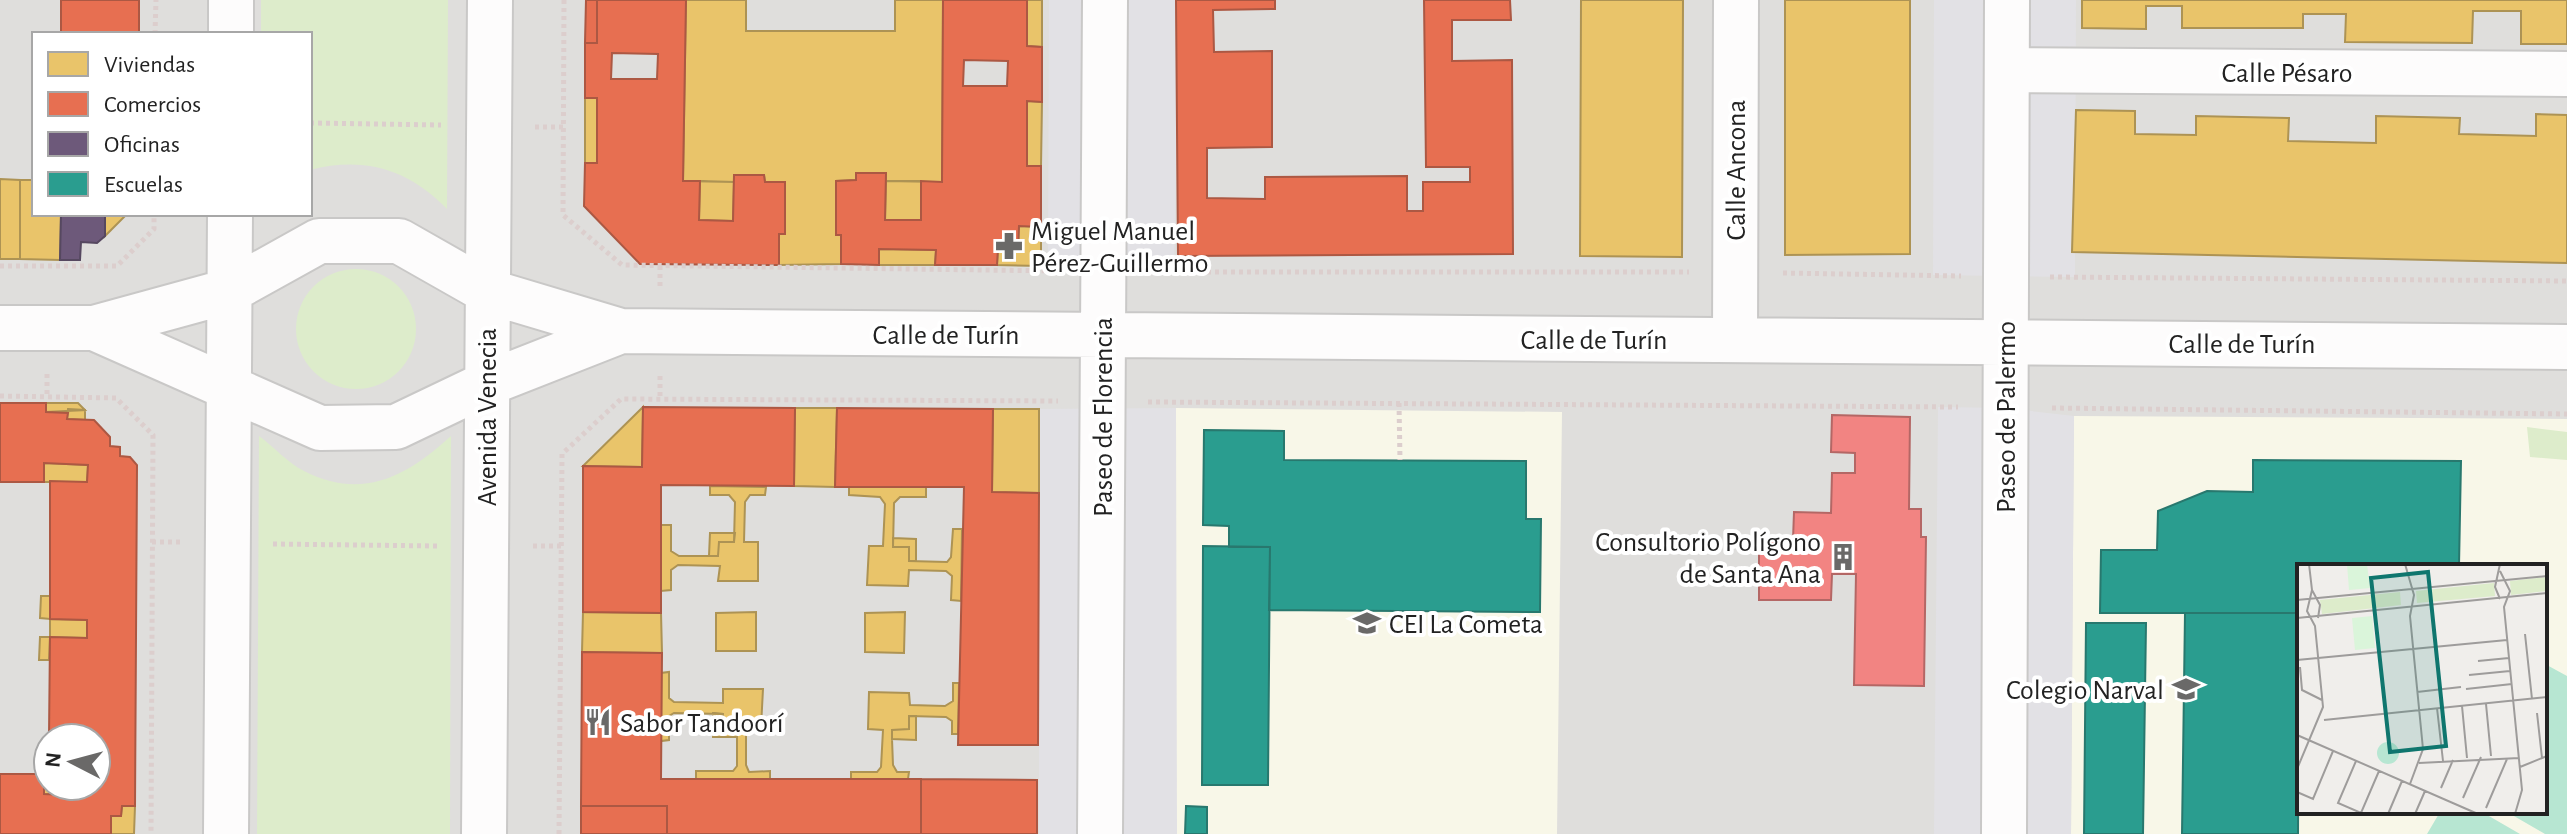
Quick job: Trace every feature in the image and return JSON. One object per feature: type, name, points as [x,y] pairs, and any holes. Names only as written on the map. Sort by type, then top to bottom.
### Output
[{"type":"street","points":[[231,0],[231,32]]},
{"type":"street","name":"Avenida Venecia","points":[[484,834],[490,0]]},
{"type":"street","name":"Paseo de Florencia","points":[[1100,834],[1105,0]]},
{"type":"street","name":"Calle Ancona","points":[[1735,340],[1736,0]]},
{"type":"street","name":"Paseo de Palermo","points":[[2004,834],[2007,0]]},
{"type":"street","name":"Calle Pésaro","points":[[2007,70],[2567,74]]},
{"type":"street","points":[[226,834],[230,216]]},
{"type":"street","points":[[0,328],[94,328],[229,291],[319,241],[399,241],[487,291]]},
{"type":"street","name":"Calle de Turín","points":[[487,291],[621,331],[2567,347]]},
{"type":"street","points":[[94,328],[320,428],[396,427],[486,384]]},
{"type":"street","name":"Calle de Turín","points":[[486,384],[621,331]]},
{"type":"path","points":[[155,32],[156,0]]},
{"type":"path","points":[[564,0],[563,215],[622,265],[1103,272],[1735,272],[2567,281]]},
{"type":"path","points":[[312,123],[563,127]]},
{"type":"path","points":[[0,266],[117,266],[154,229],[154,216]]},
{"type":"path","points":[[0,396],[116,398],[153,435],[151,834]]},
{"type":"path","points":[[559,834],[562,454],[621,399],[2567,414]]},
{"type":"path","points":[[1399,403],[1400,460]]},
{"type":"path","points":[[152,542],[561,546]]},
{"type":"shaded area","points":[[0,0],[2567,0],[2567,834],[0,834]]},
{"type":"shaded area","points":[[1049,0],[1179,0],[1174,272],[1048,271]]},
{"type":"shaded area","points":[[1934,0],[2076,0],[2075,277],[1933,275]]},
{"type":"shaded area","points":[[1938,407],[2005,408],[2074,416],[2071,834],[1934,834]]},
{"type":"shaded area","name":"CEI La Cometa","points":[[1176,408],[1562,412],[1557,834],[1172,834]]},
{"type":"shaded area","points":[[1176,408],[1177,834],[1039,834],[1039,409]]},
{"type":"shaded area","name":"Colegio Narval","points":[[2074,416],[2567,419],[2567,834],[2071,834]]},
{"type":"green space","points":[[261,0],[448,0],[447,209],[417,184],[384,169],[349,165],[312,170],[312,32],[261,32]]},
{"type":"green space","points":[[356,269],[379,274],[398,287],[411,306],[416,329],[411,352],[398,371],[379,384],[356,389],[333,384],[314,371],[301,352],[296,329],[301,306],[314,287],[333,274]]},
{"type":"green space","points":[[2527,427],[2567,432],[2567,460],[2530,457]]},
{"type":"green space","points":[[259,436],[304,471],[325,480],[365,484],[401,473],[451,436],[450,834],[257,834]]},
{"type":"green space","points":[[2547,665],[2567,676],[2567,834],[2545,834],[2510,814],[2547,814]]},
{"type":"green space","points":[[2439,814],[2485,814],[2520,834],[2427,834]]},
{"type":"building: Viviendas","points":[[686,0],[746,0],[746,31],[895,31],[895,0],[943,0],[942,182],[886,181],[886,173],[856,173],[856,180],[836,181],[836,235],[841,235],[841,264],[779,265],[779,234],[785,234],[785,182],[765,182],[764,175],[734,175],[734,182],[683,181]]},
{"type":"building: Viviendas","points":[[1027,0],[1042,0],[1042,47],[1027,46]]},
{"type":"building: Viviendas","points":[[1581,0],[1683,0],[1682,257],[1580,256]]},
{"type":"building: Viviendas","points":[[1785,0],[1910,0],[1910,254],[1785,255]]},
{"type":"building: Viviendas","points":[[2082,0],[2567,0],[2567,44],[2521,44],[2521,11],[2473,11],[2472,43],[2345,42],[2346,14],[2303,14],[2303,28],[2182,28],[2182,6],[2146,6],[2146,29],[2082,28]]},
{"type":"building: Viviendas","points":[[585,98],[597,98],[597,163],[585,163]]},
{"type":"building: Viviendas","points":[[1027,101],[1042,102],[1041,166],[1027,166]]},
{"type":"building: Viviendas","points":[[2076,110],[2135,111],[2135,134],[2196,135],[2196,116],[2289,118],[2288,141],[2376,143],[2376,116],[2460,118],[2459,134],[2536,136],[2536,114],[2567,115],[2567,263],[2072,252]]},
{"type":"building: Viviendas","points":[[0,179],[20,180],[20,259],[0,259]]},
{"type":"building: Viviendas","points":[[20,180],[32,180],[32,216],[61,216],[60,260],[20,259]]},
{"type":"building: Viviendas","points":[[700,181],[734,182],[733,221],[699,220]]},
{"type":"building: Viviendas","points":[[886,181],[921,181],[921,220],[885,220]]},
{"type":"building: Viviendas","points":[[105,216],[125,216],[105,236]]},
{"type":"building: Viviendas","points":[[1019,226],[1041,227],[1041,266],[997,265],[998,248],[1018,249]]},
{"type":"building: Viviendas","points":[[879,249],[936,250],[935,265],[879,265]]},
{"type":"building: Viviendas","points":[[46,403],[78,403],[85,410],[46,412]]},
{"type":"building: Viviendas","points":[[643,407],[642,467],[583,466]]},
{"type":"building: Viviendas","points":[[795,408],[837,408],[835,487],[794,486]]},
{"type":"building: Viviendas","points":[[68,409],[85,410],[85,420],[67,419]]},
{"type":"building: Viviendas","points":[[993,409],[1039,409],[1039,493],[992,492]]},
{"type":"building: Viviendas","points":[[44,463],[88,465],[87,482],[44,482]]},
{"type":"building: Viviendas","points":[[710,486],[766,487],[765,495],[750,495],[745,502],[744,542],[758,542],[758,581],[718,581],[720,566],[678,565],[671,570],[671,590],[661,591],[661,525],[671,525],[671,551],[679,556],[718,556],[719,542],[734,542],[735,502],[729,495],[710,495]]},
{"type":"building: Viviendas","points":[[849,487],[926,487],[926,497],[900,497],[894,503],[893,547],[909,547],[909,561],[947,562],[951,557],[953,529],[962,529],[961,601],[951,600],[952,576],[946,571],[909,570],[908,586],[867,585],[869,546],[883,546],[885,504],[880,497],[849,495]]},
{"type":"building: Viviendas","points":[[710,533],[735,533],[734,542],[719,542],[718,556],[709,556]]},
{"type":"building: Viviendas","points":[[893,538],[916,539],[916,561],[909,561],[909,547],[893,547]]},
{"type":"building: Viviendas","points":[[41,596],[50,596],[50,619],[40,618]]},
{"type":"building: Viviendas","points":[[583,612],[661,613],[662,653],[582,652]]},
{"type":"building: Viviendas","points":[[756,612],[756,651],[716,651],[716,613]]},
{"type":"building: Viviendas","points":[[905,612],[904,653],[865,652],[865,613]]},
{"type":"building: Viviendas","points":[[50,619],[87,620],[87,638],[50,637]]},
{"type":"building: Viviendas","points":[[40,637],[50,637],[49,660],[39,660]]},
{"type":"building: Viviendas","points":[[669,672],[669,698],[674,702],[723,703],[723,689],[763,689],[761,727],[746,727],[746,765],[749,772],[770,771],[770,779],[696,779],[696,771],[733,771],[737,766],[737,728],[723,727],[723,714],[674,713],[669,716],[669,740],[661,741],[661,673]]},
{"type":"building: Viviendas","points":[[953,683],[959,683],[958,734],[952,734],[952,721],[946,717],[909,716],[909,729],[892,730],[893,765],[897,772],[909,772],[908,779],[851,779],[851,772],[877,772],[881,767],[883,730],[868,729],[869,692],[909,693],[910,705],[945,706],[953,701]]},
{"type":"building: Viviendas","points":[[713,713],[723,714],[723,727],[737,728],[737,737],[713,737]]},
{"type":"building: Viviendas","points":[[909,716],[916,716],[916,740],[892,739],[892,730],[909,729]]},
{"type":"building: Viviendas","points":[[122,806],[135,806],[134,834],[111,834],[111,816],[121,816]]},
{"type":"building: Comercios","points":[[61,0],[139,0],[139,32],[61,32]]},
{"type":"building: Comercios","points":[[586,0],[597,0],[597,43],[585,43]]},
{"type":"building: Comercios","points":[[597,0],[686,0],[683,181],[700,181],[699,220],[733,221],[734,175],[764,175],[765,182],[785,182],[785,234],[779,234],[779,265],[640,264],[584,206],[585,163],[597,163],[597,98],[585,98],[585,43],[597,43]],"holes":[[[612,53],[658,54],[657,79],[611,79]]]},
{"type":"building: Comercios","points":[[943,0],[1027,0],[1027,46],[1042,47],[1042,102],[1027,101],[1027,166],[1041,166],[1041,227],[1019,226],[1018,249],[998,248],[997,265],[935,265],[936,250],[879,249],[879,265],[841,264],[841,235],[836,235],[836,181],[856,180],[856,173],[886,173],[885,220],[921,220],[921,181],[942,182]],"holes":[[[964,60],[1008,61],[1007,86],[963,86]]]},
{"type":"building: Comercios","points":[[1176,0],[1275,0],[1275,9],[1213,10],[1214,52],[1272,51],[1272,147],[1207,148],[1207,198],[1265,199],[1265,177],[1407,176],[1407,211],[1423,211],[1423,182],[1470,182],[1470,167],[1426,167],[1424,0],[1510,0],[1511,20],[1452,20],[1452,61],[1512,60],[1513,254],[1178,256]]},
{"type":"building: Comercios","points":[[0,403],[46,403],[46,412],[68,413],[67,419],[94,420],[110,437],[110,446],[120,447],[120,456],[130,457],[137,465],[135,806],[122,806],[121,816],[111,816],[111,834],[0,834],[0,774],[32,774],[32,802],[112,802],[112,722],[49,722],[50,637],[87,638],[87,620],[50,619],[50,481],[87,482],[88,465],[44,463],[44,482],[0,482]]},
{"type":"building: Comercios","points":[[643,407],[795,408],[794,486],[661,485],[661,613],[583,612],[583,466],[642,467]]},
{"type":"building: Comercios","points":[[837,408],[993,409],[992,492],[1039,493],[1038,745],[958,745],[964,487],[835,487]]},
{"type":"building: Comercios","points":[[582,652],[662,653],[661,779],[921,779],[921,834],[667,834],[667,806],[581,806]]},
{"type":"building: Comercios","points":[[921,779],[1037,780],[1037,834],[921,834]]},
{"type":"building: Comercios","points":[[581,806],[667,806],[667,834],[581,834]]},
{"type":"building: Oficinas","points":[[61,216],[105,216],[105,236],[97,243],[81,242],[80,260],[60,260]]},
{"type":"building: Escuelas","points":[[1204,430],[1284,431],[1284,460],[1526,461],[1526,519],[1541,519],[1540,612],[1269,610],[1270,547],[1229,547],[1229,526],[1203,525]]},
{"type":"building: Escuelas","points":[[2253,460],[2461,461],[2459,564],[2297,564],[2297,613],[2100,613],[2101,550],[2157,550],[2158,511],[2207,491],[2253,492]]},
{"type":"building: Escuelas","points":[[1203,546],[1270,547],[1268,785],[1202,785]]},
{"type":"building: Escuelas","points":[[2185,613],[2297,613],[2298,834],[2182,834]]},
{"type":"building: Escuelas","points":[[2086,623],[2146,623],[2143,834],[2084,834]]},
{"type":"building: Escuelas","points":[[1186,806],[1207,807],[1207,834],[1185,834]]},
{"type":"building: Salud","name":"Consultorio Polígono de Santa Ana","points":[[1832,415],[1910,417],[1909,509],[1921,509],[1921,537],[1926,537],[1924,686],[1854,685],[1856,574],[1832,574],[1831,600],[1759,600],[1759,540],[1793,540],[1794,512],[1831,513],[1832,473],[1855,473],[1855,453],[1831,452]]},
{"type":"place","name":"Miguel Manuel Pérez-Guillermo","points":[[1009,246]]},
{"type":"place","name":"Consultorio Polígono de Santa Ana","points":[[1843,557]]},
{"type":"place","name":"CEI La Cometa","points":[[1367,623]]},
{"type":"place","name":"Colegio Narval","points":[[2186,689]]},
{"type":"place","name":"Sabor Tandoorí","points":[[598,722]]}]
